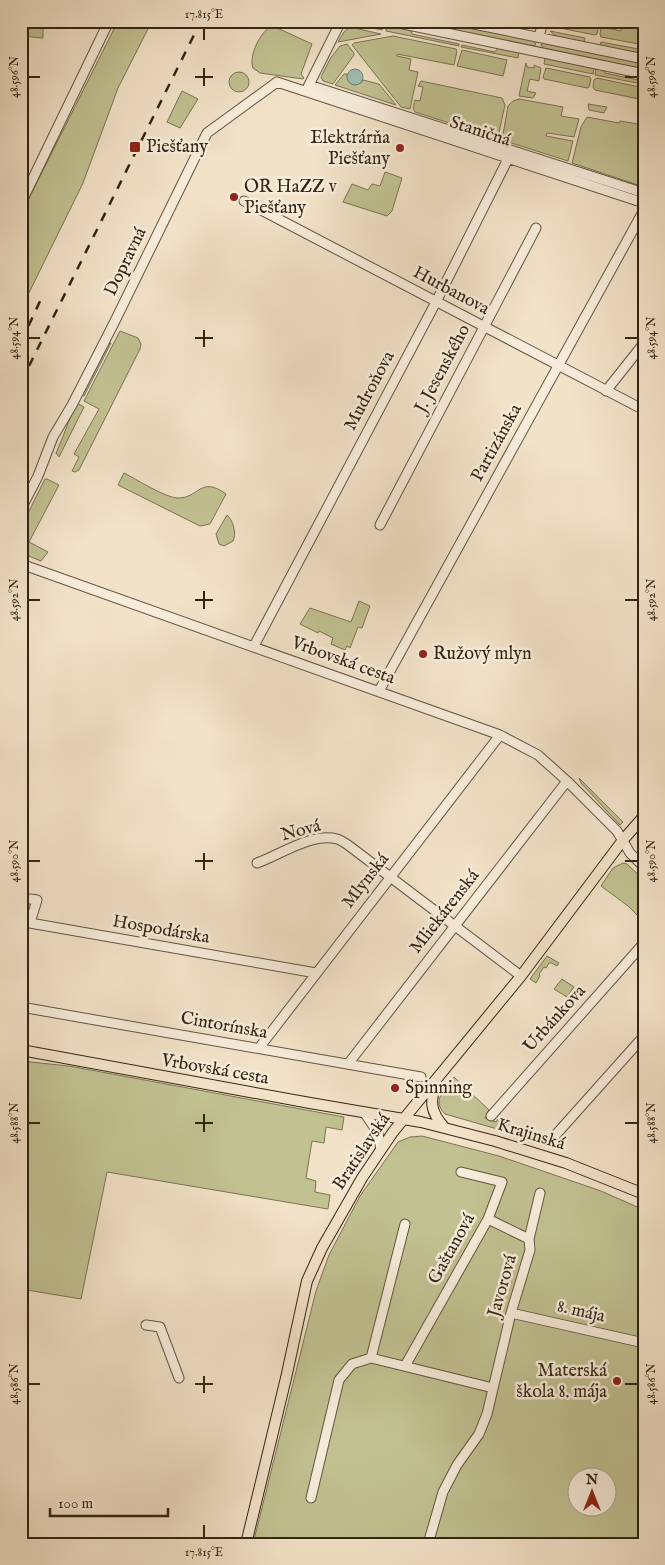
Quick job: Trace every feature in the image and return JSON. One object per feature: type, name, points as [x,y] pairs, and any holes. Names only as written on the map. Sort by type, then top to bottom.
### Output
[{"type":"main road","name":"Bratislavská","points":[[246,1544],[307,1281],[322,1248],[380,1150],[404,1118],[521,976],[623,840],[644,816]]},
{"type":"main road","name":"Vrbovská cesta","points":[[21,1050],[404,1118]]},
{"type":"main road","points":[[435,1080],[431,1102],[436,1118],[444,1127]]},
{"type":"main road","name":"Krajinská","points":[[404,1118],[495,1141],[566,1163],[644,1194]]},
{"type":"street","points":[[21,203],[109,21]]},
{"type":"street","points":[[307,88],[341,21]]},
{"type":"street","points":[[388,21],[644,74]]},
{"type":"street","points":[[459,21],[644,59]]},
{"type":"street","points":[[539,37],[543,21]]},
{"type":"street","name":"Dopravná","points":[[21,509],[38,476],[53,437],[72,405],[114,323],[207,133],[278,82],[307,88]]},
{"type":"street","name":"Staničná","points":[[307,88],[511,155],[644,203]]},
{"type":"street","name":"Staničná","points":[[511,155],[644,193]]},
{"type":"street","name":"Mudroňova","points":[[254,646],[436,302],[511,155]]},
{"type":"street","name":"Hurbanova","points":[[244,201],[644,410]]},
{"type":"street","name":"Partizánska","points":[[379,691],[644,210]]},
{"type":"street","name":"J. Jesenského","points":[[380,525],[536,228]]},
{"type":"street","points":[[606,391],[644,343]]},
{"type":"street","name":"Vrbovská cesta","points":[[21,564],[500,734],[538,756],[567,781],[617,831],[630,853],[644,867]]},
{"type":"street","name":"Mlynská","points":[[258,1048],[500,734]]},
{"type":"street","name":"Mliekárenská","points":[[348,1064],[567,781]]},
{"type":"street","name":"Nová","points":[[257,863],[308,842],[337,839],[348,845],[521,976]]},
{"type":"street","name":"Hospodárska","points":[[30,898],[37,900],[30,923],[316,973]]},
{"type":"street","name":"Urbánkova","points":[[491,1116],[644,943]]},
{"type":"street","name":"Cintorínska","points":[[21,1006],[421,1077]]},
{"type":"street","points":[[552,1139],[644,1036]]},
{"type":"street","points":[[364,1112],[378,1133],[380,1150]]},
{"type":"street","name":"Gaštanová","points":[[405,1366],[488,1219],[502,1182],[461,1172]]},
{"type":"street","name":"Javorová","points":[[428,1544],[442,1492],[457,1464],[478,1434],[487,1414],[511,1313],[530,1250],[529,1239],[540,1193]]},
{"type":"street","points":[[488,1219],[529,1239]]},
{"type":"street","points":[[371,1358],[405,1224]]},
{"type":"street","name":"8. mája","points":[[511,1313],[644,1344]]},
{"type":"street","points":[[146,1325],[160,1327],[179,1378]]},
{"type":"street","points":[[311,1498],[339,1380],[352,1364],[371,1358],[493,1388]]},
{"type":"green space","points":[[21,21],[43,21],[43,38],[21,36]]},
{"type":"green space","points":[[118,21],[152,21],[118,88],[83,183],[21,309],[21,214]]},
{"type":"green space","points":[[354,21],[383,25],[382,30],[349,23]]},
{"type":"green space","points":[[408,21],[441,21],[533,40],[536,44],[532,47]]},
{"type":"green space","points":[[548,21],[600,21],[597,34],[595,35],[550,26]]},
{"type":"green space","points":[[602,21],[608,21],[607,28],[621,31],[623,21],[644,21],[644,45],[601,37]]},
{"type":"green space","points":[[387,25],[411,30],[412,34],[459,44],[459,46],[386,31]]},
{"type":"green space","points":[[273,26],[312,44],[301,74],[303,79],[260,73],[253,68],[252,57],[257,44],[264,32]]},
{"type":"green space","points":[[350,27],[381,34],[338,42],[344,32]]},
{"type":"green space","points":[[550,31],[585,38],[584,42],[557,37]]},
{"type":"green space","points":[[393,36],[456,49],[457,51],[454,65],[397,54],[397,56],[411,59],[409,70],[418,72],[410,109],[401,107],[352,45],[354,43]]},
{"type":"green space","points":[[601,42],[644,50],[644,54],[600,46]]},
{"type":"green space","points":[[543,43],[644,63],[644,70],[544,49],[541,45]]},
{"type":"green space","points":[[347,44],[354,55],[333,84],[323,81],[321,77],[330,59],[340,46]]},
{"type":"green space","points":[[462,45],[495,52],[498,48],[519,52],[518,58],[461,47]]},
{"type":"green space","points":[[462,50],[507,60],[503,76],[457,66]]},
{"type":"green space","points":[[545,58],[594,68],[593,74],[544,64]]},
{"type":"green space","points":[[526,63],[527,67],[534,68],[534,65],[541,68],[539,81],[530,79],[527,91],[536,93],[533,98],[519,96]]},
{"type":"green space","points":[[546,68],[590,77],[589,87],[544,79]]},
{"type":"green space","points":[[596,68],[603,69],[605,73],[643,81],[643,84],[595,75]]},
{"type":"green space","points":[[239,72],[246,75],[249,82],[246,89],[239,92],[232,89],[229,82],[232,75]]},
{"type":"green space","points":[[344,74],[347,74],[348,80],[354,85],[361,83],[363,80],[379,84],[396,105],[335,85]]},
{"type":"green space","points":[[597,78],[644,88],[644,100],[595,90],[593,87],[594,80]]},
{"type":"green space","points":[[421,81],[502,98],[505,105],[498,137],[496,138],[415,112],[413,108],[415,100],[420,101],[423,87],[418,86]]},
{"type":"green space","points":[[182,91],[198,99],[180,128],[167,122]]},
{"type":"green space","points":[[519,99],[563,107],[561,116],[579,119],[574,137],[547,133],[546,136],[573,141],[568,161],[502,140],[508,106],[513,101]]},
{"type":"green space","points":[[588,104],[607,107],[604,113],[589,110]]},
{"type":"green space","points":[[587,117],[644,125],[644,187],[572,163],[581,127]]},
{"type":"green space","points":[[385,172],[402,178],[392,211],[387,216],[343,202],[352,184],[368,190],[372,184],[380,186]]},
{"type":"green space","points":[[120,331],[138,338],[141,344],[140,349],[79,470],[75,472],[72,471],[79,457],[74,454],[99,409],[84,401]]},
{"type":"green space","points":[[111,343],[84,396],[81,395],[106,345]]},
{"type":"green space","points":[[77,403],[84,407],[59,457],[56,453]]},
{"type":"green space","points":[[124,473],[171,497],[184,497],[205,487],[217,489],[226,494],[210,524],[200,526],[118,485]]},
{"type":"green space","points":[[45,479],[59,485],[29,542],[48,552],[41,561],[21,553],[21,527]]},
{"type":"green space","points":[[227,515],[233,524],[235,535],[233,541],[224,546],[219,544],[216,534]]},
{"type":"green space","points":[[359,601],[370,606],[362,628],[358,627],[350,648],[347,646],[345,650],[331,644],[333,638],[300,624],[310,608],[351,622]]},
{"type":"green space","points":[[579,778],[623,822],[620,825],[581,783]]},
{"type":"green space","points":[[623,863],[627,864],[644,880],[644,910],[638,916],[601,886],[613,868]]},
{"type":"green space","points":[[547,956],[559,963],[557,966],[549,963],[546,968],[544,967],[536,983],[530,979]]},
{"type":"green space","points":[[562,979],[574,987],[567,997],[554,989]]},
{"type":"green space","points":[[21,1061],[69,1066],[344,1117],[342,1130],[326,1127],[324,1143],[312,1141],[306,1178],[316,1181],[315,1192],[330,1195],[328,1209],[107,1172],[81,1299],[21,1289]]},
{"type":"green space","points":[[454,1077],[489,1110],[485,1118],[496,1122],[498,1119],[519,1128],[519,1131],[525,1137],[445,1114],[439,1104],[439,1099]]},
{"type":"green space","points":[[422,1136],[499,1156],[601,1191],[644,1210],[644,1544],[253,1544],[316,1291],[329,1255],[360,1196],[398,1142],[410,1137]]},
{"type":"shaded area","points":[[352,69],[358,69],[363,74],[361,83],[352,85],[347,80],[347,74]]},
{"type":"railway","points":[[21,382],[201,21]]},
{"type":"railway","points":[[21,342],[41,299]]},
{"type":"place","name":"Piešťany","points":[[135,147]]},
{"type":"place","name":"Elektrárňa Piešťany","points":[[400,148]]},
{"type":"place","name":"OR HaZZ v Piešťany","points":[[234,197]]},
{"type":"place","name":"Ružový mlyn","points":[[423,654]]},
{"type":"place","name":"Spinning","points":[[395,1088]]},
{"type":"place","name":"Materská škola 8. mája","points":[[617,1381]]}]
